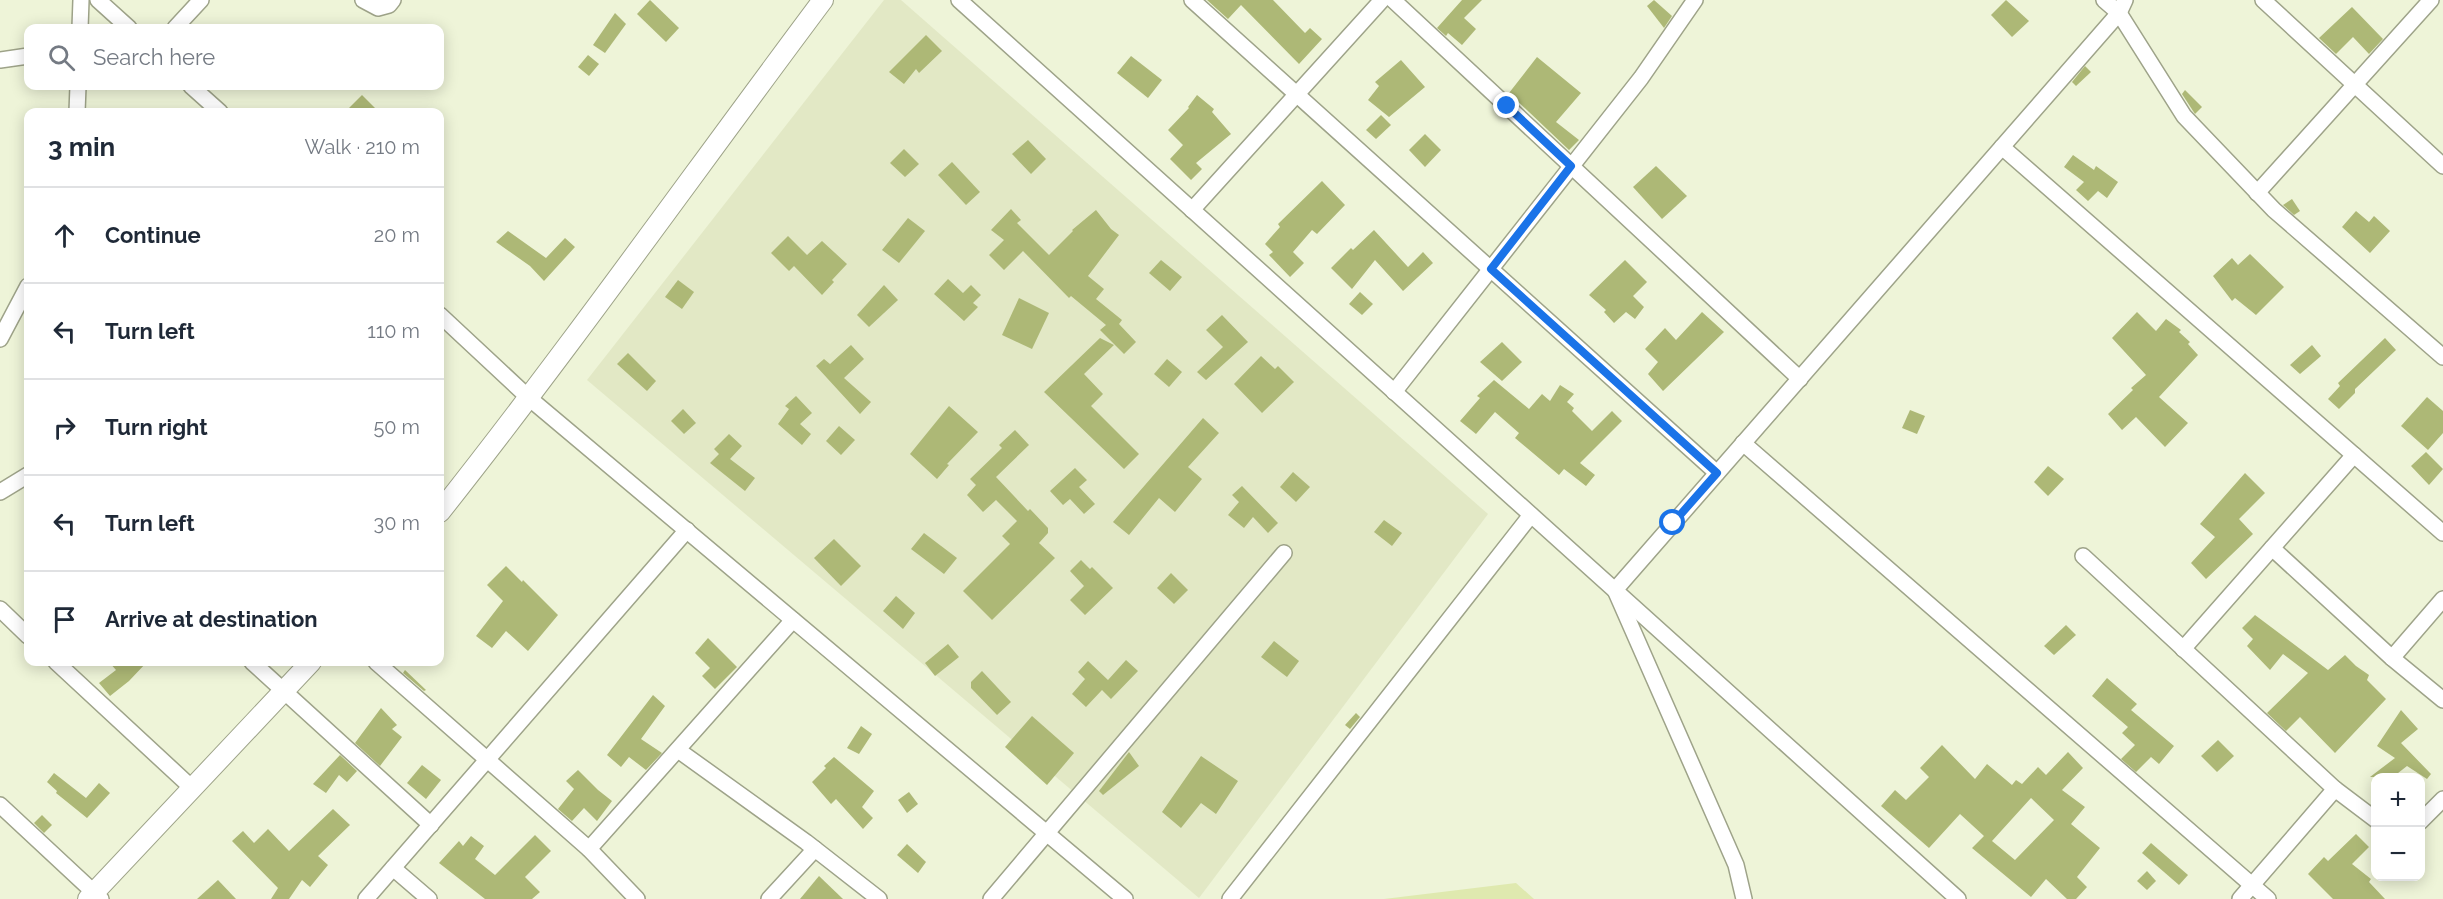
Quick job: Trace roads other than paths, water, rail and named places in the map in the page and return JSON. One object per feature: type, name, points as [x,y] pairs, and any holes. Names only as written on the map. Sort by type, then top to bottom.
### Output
[{"type":"street","points":[[80,24],[81,0]]},
{"type":"street","points":[[99,0],[125,24]]},
{"type":"street","points":[[180,24],[201,0]]},
{"type":"street","points":[[363,0],[378,8],[389,5],[393,0]]},
{"type":"street","points":[[444,507],[529,398],[823,0]]},
{"type":"street","points":[[958,0],[1958,899]]},
{"type":"street","points":[[1192,0],[1717,473]]},
{"type":"street","points":[[1192,210],[1382,0]]},
{"type":"street","points":[[1393,0],[1800,379]]},
{"type":"street","points":[[1395,392],[1641,78],[1695,0]]},
{"type":"street","points":[[2104,0],[2122,7],[2184,116],[2257,193],[2443,357]]},
{"type":"street","points":[[2263,0],[2443,166]]},
{"type":"street","points":[[2257,193],[2431,0]]},
{"type":"street","points":[[1615,590],[2122,7]]},
{"type":"street","points":[[0,60],[24,57]]},
{"type":"street","points":[[77,108],[78,90]]},
{"type":"street","points":[[195,90],[216,108]]},
{"type":"street","points":[[2002,147],[2443,533]]},
{"type":"street","points":[[0,339],[24,294]]},
{"type":"street","points":[[444,319],[529,398],[1125,899]]},
{"type":"street","points":[[1743,443],[2268,899]]},
{"type":"street","points":[[2183,649],[2354,455]]},
{"type":"street","points":[[0,492],[24,477]]},
{"type":"street","points":[[1230,899],[1531,515]]},
{"type":"street","points":[[366,899],[687,530]]},
{"type":"street","points":[[2271,548],[2392,658],[2443,700]]},
{"type":"street","points":[[991,899],[1284,553]]},
{"type":"street","points":[[2083,556],[2336,789],[2371,816]]},
{"type":"street","points":[[1615,590],[1736,865],[1744,899]]},
{"type":"street","points":[[2392,658],[2443,599]]},
{"type":"street","points":[[0,609],[24,632]]},
{"type":"street","points":[[589,849],[793,620]]},
{"type":"street","points":[[60,666],[192,788]]},
{"type":"street","points":[[257,666],[431,825]]},
{"type":"street","points":[[0,805],[94,897],[192,788],[307,666]]},
{"type":"street","points":[[380,666],[589,849],[638,899]]},
{"type":"street","points":[[678,750],[815,849],[879,899]]},
{"type":"street","points":[[2240,899],[2336,789]]},
{"type":"street","points":[[2425,818],[2443,799]]},
{"type":"street","points":[[769,899],[815,849]]},
{"type":"street","points":[[393,868],[429,899]]}]
